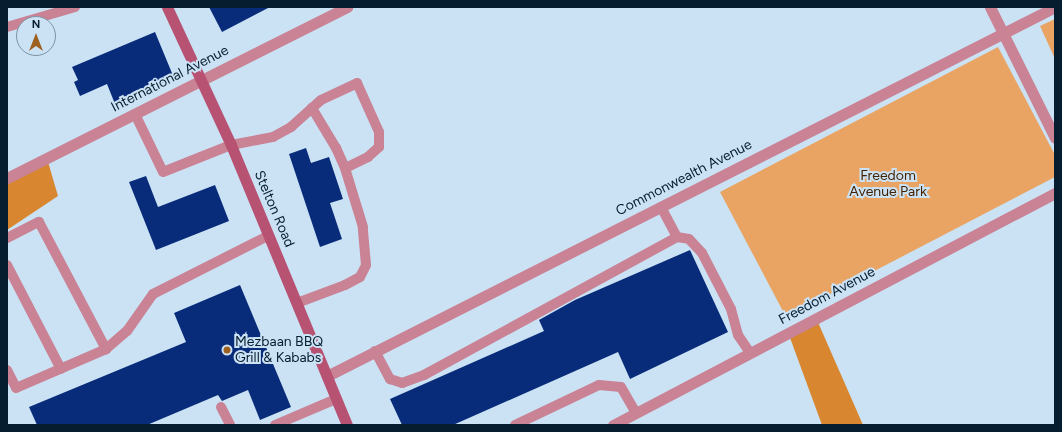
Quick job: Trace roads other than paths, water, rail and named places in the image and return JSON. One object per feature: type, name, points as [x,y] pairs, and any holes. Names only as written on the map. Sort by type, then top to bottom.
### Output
[{"type":"main road","name":"Stelton Road","points":[[167,7],[231,145],[347,425]]},
{"type":"street","name":"International Avenue","points":[[7,178],[347,7]]},
{"type":"street","points":[[990,7],[1055,138]]},
{"type":"street","name":"Commonwealth Avenue","points":[[327,376],[1055,7]]},
{"type":"street","name":"Freedom Avenue","points":[[613,425],[1055,194]]},
{"type":"lane","points":[[7,27],[75,7]]},
{"type":"lane","points":[[135,114],[163,172],[231,145],[273,138],[291,127],[321,100],[357,83],[369,104],[379,132],[379,147],[368,157],[345,168]]},
{"type":"lane","points":[[297,303],[346,285],[360,277],[366,265],[363,227],[345,168],[336,148],[312,108]]},
{"type":"lane","points":[[661,207],[677,237]]},
{"type":"lane","points":[[7,238],[39,222],[106,349]]},
{"type":"lane","points":[[7,370],[16,388],[106,349],[127,331],[153,294],[268,236]]},
{"type":"lane","points":[[376,351],[390,379],[402,383],[424,374],[677,237],[689,239],[702,253],[731,309],[738,335],[750,353]]},
{"type":"lane","points":[[7,265],[61,369]]},
{"type":"lane","points":[[514,425],[599,385],[621,387],[636,413]]},
{"type":"lane","points":[[275,425],[336,400]]},
{"type":"lane","points":[[221,407],[230,425]]},
{"type":"place","name":"Mezbaan BBQ Grill & Kababs","points":[[227,350]]},
{"type":"park label","name":"Freedom Avenue Park","points":[[888,184]]}]
